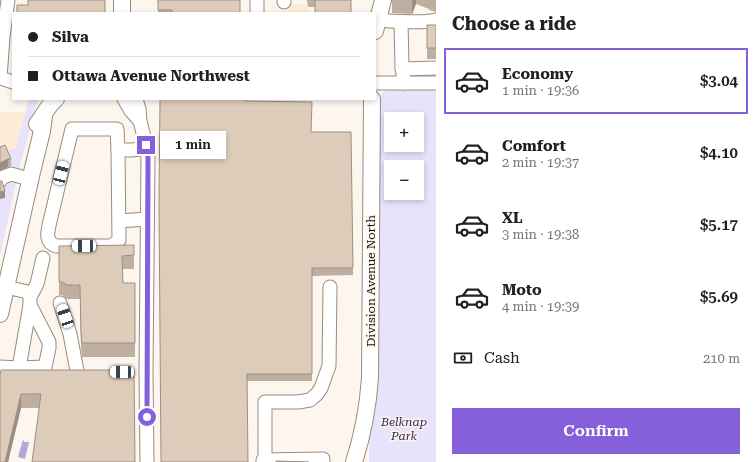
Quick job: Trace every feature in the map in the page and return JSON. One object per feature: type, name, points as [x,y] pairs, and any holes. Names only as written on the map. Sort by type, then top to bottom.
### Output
[{"type":"main road","points":[[122,0],[122,12]]},
{"type":"main road","points":[[376,25],[383,0]]},
{"type":"main road","points":[[0,314],[3,281],[22,177],[35,127],[44,116],[52,100]]},
{"type":"main road","name":"Division Avenue North","points":[[354,462],[365,420],[370,378],[372,100]]},
{"type":"main road","points":[[3,281],[32,172],[44,116]]},
{"type":"street","points":[[8,0],[0,78],[12,82]]},
{"type":"street","points":[[256,0],[257,12]]},
{"type":"street","points":[[376,25],[436,20]]},
{"type":"street","points":[[401,22],[402,68],[404,83]]},
{"type":"street","points":[[376,83],[435,83],[435,68],[402,68]]},
{"type":"street","points":[[125,100],[140,121]]},
{"type":"street","points":[[136,100],[148,158],[141,372],[147,462]]},
{"type":"street","points":[[72,129],[117,129],[119,221],[119,240],[111,246],[56,246],[52,245],[48,239],[47,232],[72,129]]},
{"type":"street","points":[[118,150],[147,148]]},
{"type":"street","points":[[3,176],[11,174],[22,177]]},
{"type":"street","points":[[119,221],[147,219]]},
{"type":"street","points":[[19,368],[31,299],[43,258]]},
{"type":"street","points":[[0,367],[46,367],[49,348],[48,339],[31,299],[3,281]]},
{"type":"street","points":[[323,462],[323,460],[264,461],[266,402],[298,402],[310,400],[317,394],[324,381],[329,366],[330,287]]},
{"type":"street","points":[[60,303],[70,334],[75,371],[92,371]]},
{"type":"shaded area","points":[[286,4],[308,4],[308,12],[290,12],[290,10],[286,10]]},
{"type":"shaded area","points":[[0,112],[26,112],[16,149],[0,155]]},
{"type":"shaded area","points":[[23,439],[24,442],[29,442],[25,459],[18,457]]},
{"type":"green space","name":"Belknap Park","points":[[388,90],[436,90],[436,462],[369,462],[369,439],[375,411],[379,362],[380,99],[384,92]]},
{"type":"green space","points":[[29,100],[38,100],[20,165],[0,256],[0,155],[16,148]]},
{"type":"building","points":[[28,0],[105,0],[105,12],[17,12],[17,5],[28,5]]},
{"type":"building","points":[[158,0],[240,0],[240,12],[172,12],[172,10],[158,10]]},
{"type":"building","points":[[315,0],[351,0],[351,12],[315,12]]},
{"type":"building","points":[[427,25],[436,25],[436,48],[427,48]]},
{"type":"building","points":[[160,100],[312,102],[311,132],[351,132],[353,268],[312,268],[312,374],[247,374],[248,462],[161,462],[159,203]]},
{"type":"building","points":[[5,145],[11,159],[0,163],[0,147]]},
{"type":"building","points":[[0,181],[2,181],[5,191],[0,192]]},
{"type":"building","points":[[134,245],[134,255],[122,256],[123,283],[135,283],[135,343],[82,343],[80,285],[67,285],[59,282],[59,246]]},
{"type":"building","points":[[1,370],[134,370],[135,462],[32,462],[41,394],[21,394],[5,462],[0,462]]},
{"type":"building","points":[[276,461],[309,462],[276,462]]},
{"type":"route","points":[[146,145],[148,158],[147,417]]}]
